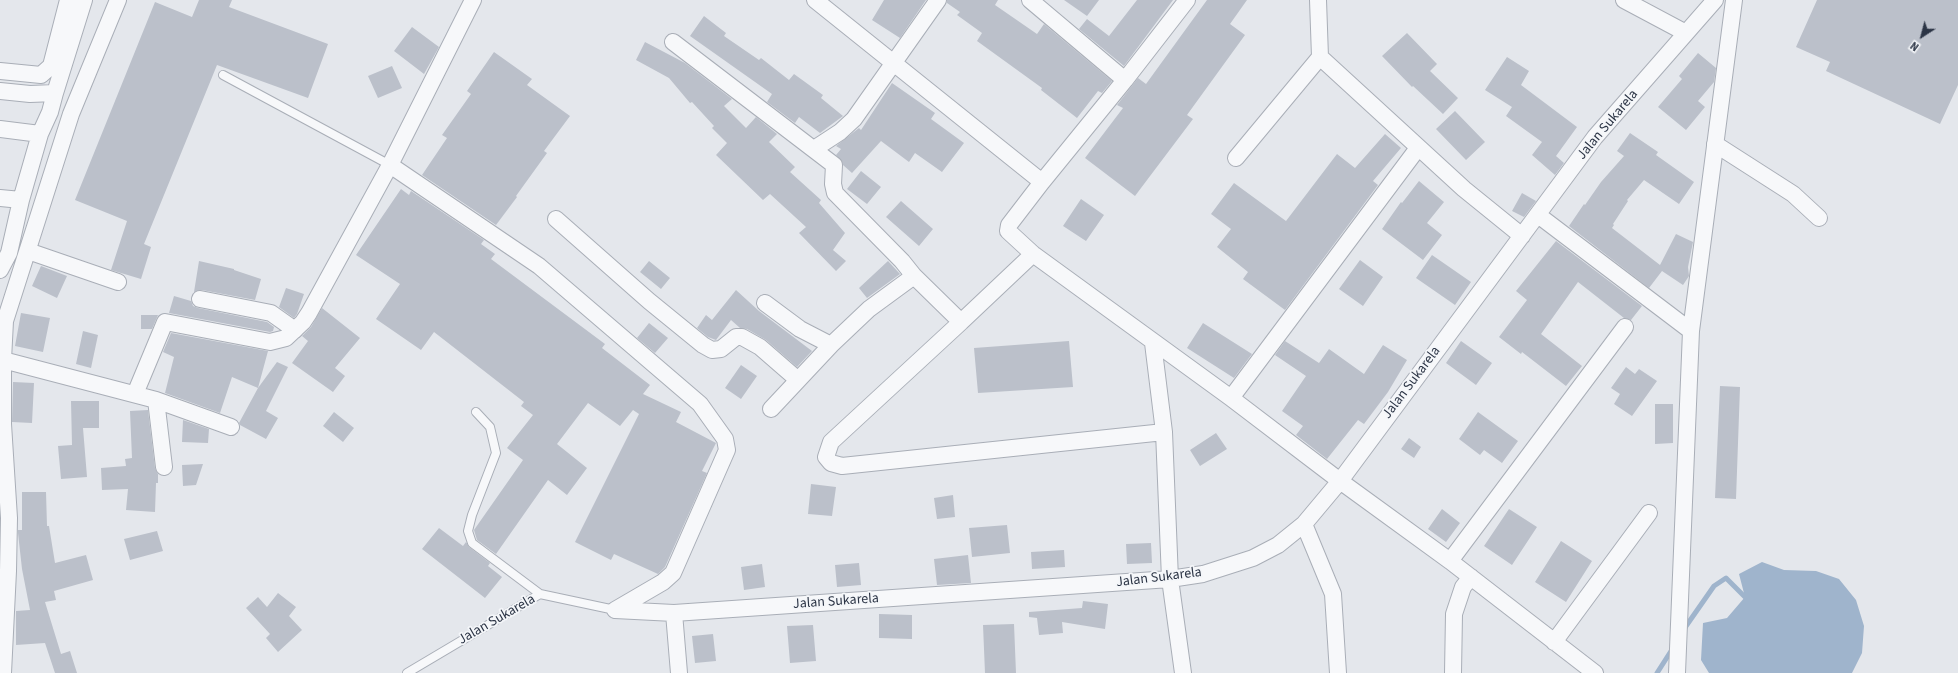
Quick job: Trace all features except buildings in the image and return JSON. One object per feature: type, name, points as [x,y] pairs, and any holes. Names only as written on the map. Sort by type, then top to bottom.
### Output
[{"type":"street","points":[[0,71],[41,75],[51,66],[68,0]]},
{"type":"street","points":[[0,270],[9,254],[21,200],[40,134],[50,112],[84,0]]},
{"type":"street","points":[[3,673],[7,628],[9,518],[3,424],[2,321],[28,251],[71,114],[118,0]]},
{"type":"street","points":[[135,394],[165,322],[270,342],[286,338],[295,330],[309,313],[390,165],[473,0]]},
{"type":"street","points":[[815,0],[1042,182]]},
{"type":"street","points":[[814,149],[840,132],[854,119],[938,0]]},
{"type":"street","points":[[1030,0],[1126,80]]},
{"type":"street","points":[[1187,0],[1126,80],[1042,182],[1007,228],[1008,231],[1033,254],[1450,561],[1595,673]]},
{"type":"street","points":[[1236,158],[1320,57],[1318,0]]},
{"type":"street","points":[[1624,0],[1686,33]]},
{"type":"street","name":"Jalan Sukarela","points":[[615,610],[674,613],[1170,579],[1203,574],[1253,558],[1278,545],[1304,524],[1340,481],[1595,137],[1715,0]]},
{"type":"street","points":[[1677,673],[1692,332],[1734,0]]},
{"type":"street","points":[[673,42],[834,165],[833,184],[835,193],[902,261],[914,276],[961,322]]},
{"type":"street","points":[[1320,57],[1464,189],[1522,236]]},
{"type":"street","points":[[0,91],[30,94],[55,93]]},
{"type":"street","points":[[0,129],[40,134]]},
{"type":"street","points":[[1715,144],[1793,194],[1820,218]]},
{"type":"street","points":[[1230,398],[1418,148]]},
{"type":"street","points":[[390,165],[539,266],[700,404],[725,439],[726,450],[673,573],[663,582],[615,610]]},
{"type":"street","points":[[0,198],[21,200]]},
{"type":"street","points":[[1538,215],[1692,332]]},
{"type":"street","points":[[556,219],[649,301],[703,345],[712,350],[721,349],[736,337],[742,337],[760,347],[798,380]]},
{"type":"street","points":[[28,251],[118,282]]},
{"type":"street","points":[[1033,254],[831,442],[826,457],[831,463],[842,466],[1164,432]]},
{"type":"street","points":[[771,409],[831,345],[869,309],[914,276]]},
{"type":"street","points":[[200,299],[271,313],[295,330]]},
{"type":"street","points":[[764,303],[800,329],[831,345]]},
{"type":"street","points":[[1450,561],[1625,327]]},
{"type":"street","points":[[1153,343],[1164,432],[1170,579],[1183,673]]},
{"type":"street","points":[[3,360],[156,400],[231,427]]},
{"type":"street","points":[[156,400],[164,467]]},
{"type":"street","points":[[1554,642],[1649,513]]},
{"type":"street","points":[[1304,524],[1333,594],[1338,673]]},
{"type":"street","points":[[1453,673],[1454,614],[1463,587],[1470,577]]},
{"type":"street","points":[[674,613],[679,673]]},
{"type":"lane","points":[[223,75],[390,165]]},
{"type":"lane","points":[[476,412],[490,427],[496,453],[472,515],[468,531],[472,543],[540,594]]},
{"type":"lane","name":"Jalan Sukarela","points":[[407,673],[540,594],[615,610]]},
{"type":"water","points":[[1762,562],[1784,570],[1816,571],[1839,579],[1856,600],[1864,626],[1862,653],[1852,673],[1709,673],[1701,660],[1703,623],[1727,618],[1745,597],[1739,574]]},
{"type":"waterway","points":[[1684,629],[1714,586],[1726,578],[1745,597]]},
{"type":"waterway","points":[[1657,673],[1673,648]]}]
